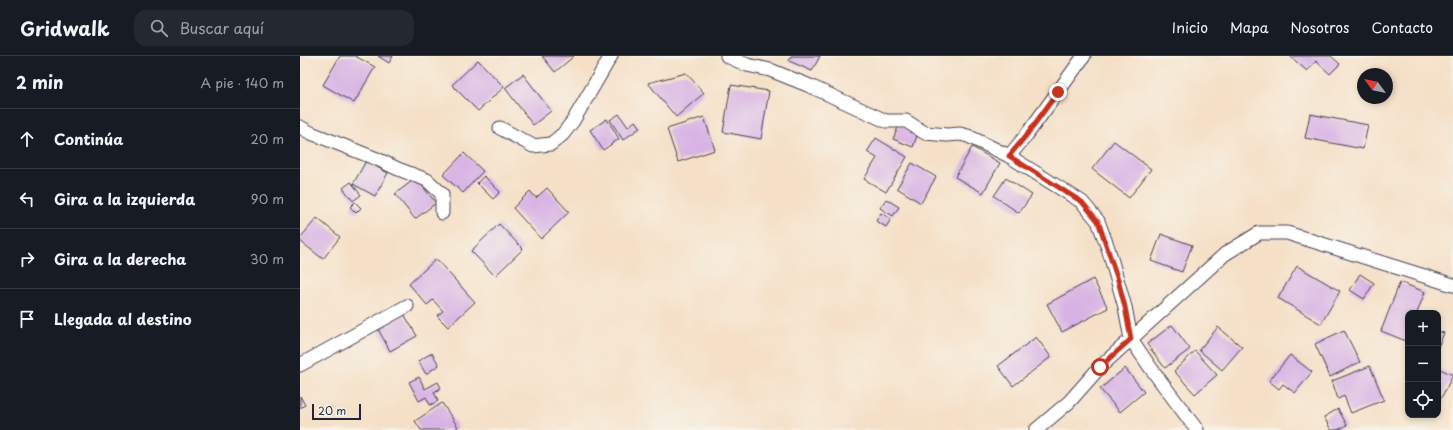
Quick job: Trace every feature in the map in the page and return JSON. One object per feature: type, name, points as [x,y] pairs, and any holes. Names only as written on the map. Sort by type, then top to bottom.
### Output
[{"type":"street","points":[[500,128],[533,146],[551,144],[563,134],[573,121],[611,56]]},
{"type":"street","points":[[727,56],[747,65],[770,70],[886,121],[906,121],[925,132],[947,135],[960,134],[968,136],[1009,156],[1082,202],[1098,221],[1118,280],[1131,339],[1150,368],[1197,430]]},
{"type":"street","points":[[1009,156],[1025,137],[1084,56]]},
{"type":"street","points":[[300,127],[311,133],[427,180],[442,194],[442,213]]},
{"type":"street","points":[[1036,430],[1069,402],[1100,367],[1225,254],[1259,233],[1287,233],[1453,285]]},
{"type":"street","points":[[300,365],[407,306]]},
{"type":"building","points":[[340,56],[355,56],[375,67],[354,103],[323,85]]},
{"type":"building","points":[[378,56],[393,56],[389,63]]},
{"type":"building","points":[[542,56],[574,56],[555,72]]},
{"type":"building","points":[[791,56],[820,56],[812,71],[789,61]]},
{"type":"building","points":[[1290,56],[1331,56],[1340,64],[1330,74],[1316,61],[1307,71]]},
{"type":"building","points":[[478,60],[504,87],[478,111],[452,85]]},
{"type":"building","points":[[686,73],[704,93],[676,117],[648,83]]},
{"type":"building","points":[[523,74],[551,111],[533,125],[505,88]]},
{"type":"building","points":[[731,85],[769,91],[761,139],[723,132]]},
{"type":"building","points":[[619,114],[628,127],[635,121],[640,128],[623,140],[610,120]]},
{"type":"building","points":[[1310,114],[1368,125],[1363,149],[1305,138]]},
{"type":"building","points":[[704,117],[715,150],[678,162],[667,129]]},
{"type":"building","points":[[607,119],[619,139],[603,150],[590,130]]},
{"type":"building","points":[[899,125],[918,133],[913,147],[893,139]]},
{"type":"building","points":[[876,138],[907,157],[886,192],[864,179],[877,158],[867,152]]},
{"type":"building","points":[[1114,141],[1151,169],[1129,198],[1092,169]]},
{"type":"building","points":[[972,147],[1000,163],[983,193],[955,177]]},
{"type":"building","points":[[464,153],[483,171],[463,193],[443,175]]},
{"type":"building","points":[[366,161],[388,173],[375,196],[353,184]]},
{"type":"building","points":[[912,163],[936,177],[921,203],[897,188]]},
{"type":"building","points":[[484,176],[500,192],[493,199],[477,183]]},
{"type":"building","points":[[416,178],[436,203],[415,219],[395,194]]},
{"type":"building","points":[[1006,178],[1032,195],[1019,213],[994,196]]},
{"type":"building","points":[[351,182],[361,195],[353,201],[343,188]]},
{"type":"building","points":[[547,188],[569,212],[541,239],[513,208],[530,191],[536,198]]},
{"type":"building","points":[[886,199],[899,207],[893,216],[880,208]]},
{"type":"building","points":[[355,202],[361,208],[356,213],[350,207]]},
{"type":"building","points":[[881,213],[891,219],[886,227],[876,221]]},
{"type":"building","points":[[317,218],[340,237],[323,259],[300,241],[300,238]]},
{"type":"building","points":[[499,224],[523,249],[495,276],[471,251]]},
{"type":"building","points":[[1161,234],[1192,245],[1182,272],[1151,261]]},
{"type":"building","points":[[436,259],[475,302],[448,327],[437,316],[443,311],[433,300],[427,305],[409,284]]},
{"type":"building","points":[[1297,266],[1340,291],[1321,324],[1278,298]]},
{"type":"building","points":[[1360,274],[1374,283],[1364,299],[1350,290]]},
{"type":"building","points":[[1093,279],[1108,308],[1062,332],[1047,304]]},
{"type":"building","points":[[1400,282],[1425,292],[1418,310],[1405,310],[1405,341],[1381,331]]},
{"type":"building","points":[[404,314],[417,336],[390,351],[378,329]]},
{"type":"building","points":[[1172,325],[1190,349],[1165,368],[1147,344]]},
{"type":"building","points":[[1218,327],[1242,347],[1222,370],[1199,350]]},
{"type":"building","points":[[1344,330],[1360,362],[1330,377],[1315,344]]},
{"type":"building","points":[[1441,332],[1444,333],[1441,340]]},
{"type":"building","points":[[1036,337],[1051,357],[1013,386],[998,366]]},
{"type":"building","points":[[1195,351],[1217,375],[1195,394],[1174,371]]},
{"type":"building","points":[[432,353],[439,365],[426,374],[418,361]]},
{"type":"building","points":[[1290,355],[1312,372],[1295,393],[1283,384],[1279,389],[1269,381]]},
{"type":"building","points":[[1370,366],[1384,400],[1351,413],[1344,396],[1338,399],[1332,381]]},
{"type":"building","points":[[1125,368],[1144,392],[1120,412],[1100,389]]},
{"type":"building","points":[[1441,369],[1453,375],[1441,398]]},
{"type":"building","points":[[419,377],[425,389],[438,382],[441,388],[434,392],[438,401],[430,405],[426,397],[419,401],[409,382]]},
{"type":"building","points":[[300,396],[305,405],[300,408]]},
{"type":"building","points":[[442,403],[458,427],[453,430],[421,430],[415,421]]},
{"type":"building","points":[[1338,409],[1347,425],[1338,430],[1331,430],[1324,417]]},
{"type":"route","points":[[1058,92],[1009,156],[1082,202],[1098,221],[1118,280],[1131,339],[1100,367]]}]
